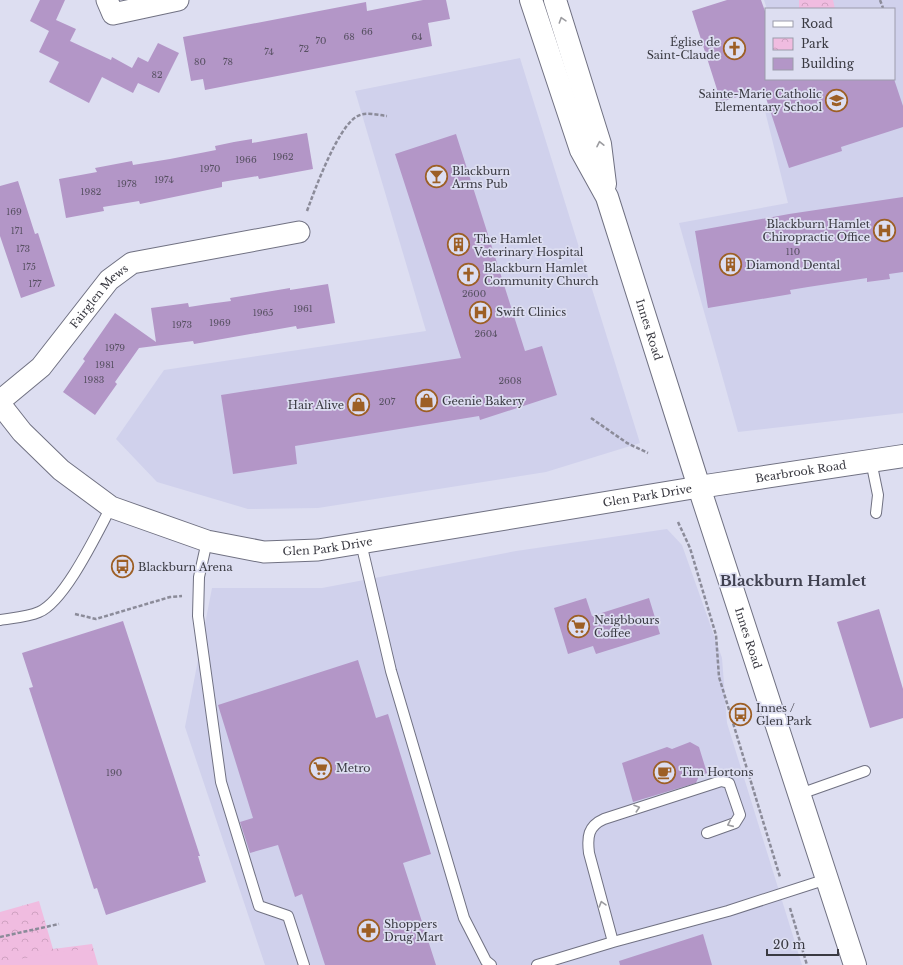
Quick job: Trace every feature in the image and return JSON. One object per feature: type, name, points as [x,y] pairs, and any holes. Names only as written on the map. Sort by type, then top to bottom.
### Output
[{"type":"street","points":[[107,0],[113,14],[178,0]]},
{"type":"street","name":"Innes Road","points":[[531,0],[581,150],[607,197]]},
{"type":"street","name":"Innes Road","points":[[555,0],[600,144],[607,197],[699,486],[855,965]]},
{"type":"street","name":"Fairglen Mews","points":[[0,402],[41,367],[109,280],[132,263],[299,232]]},
{"type":"street","name":"Glen Park Drive","points":[[0,402],[22,432],[61,470],[111,507],[207,541],[264,552],[318,550],[699,486]]},
{"type":"street","name":"Bearbrook Road","points":[[699,486],[903,456]]},
{"type":"lane","points":[[871,460],[878,495],[876,513]]},
{"type":"lane","points":[[0,620],[40,612],[58,597],[91,546],[111,507]]},
{"type":"lane","points":[[207,541],[199,577],[198,616],[221,782],[259,906],[288,916],[304,965]]},
{"type":"lane","points":[[361,543],[391,671],[464,918],[486,961],[491,965]]},
{"type":"lane","points":[[800,794],[865,771]]},
{"type":"lane","points":[[613,942],[589,853],[587,838],[593,826],[604,819],[712,784],[720,782],[729,783],[740,815],[738,820],[735,823],[707,833]]},
{"type":"lane","points":[[537,965],[613,942],[728,911],[827,878]]},
{"type":"path","points":[[880,0],[883,8]]},
{"type":"path","points":[[299,232],[317,182],[345,127],[357,116],[365,114],[387,116]]},
{"type":"path","points":[[591,418],[627,443],[648,453]]},
{"type":"path","points":[[678,522],[690,548],[716,635],[719,677],[808,965]]},
{"type":"path","points":[[74,614],[96,619],[170,597],[198,595]]},
{"type":"path","points":[[0,937],[59,924]]},
{"type":"shaded area","points":[[764,0],[903,0],[903,413],[738,432],[679,223],[788,203],[765,111],[779,89],[895,80],[895,8],[767,8]]},
{"type":"shaded area","points":[[520,58],[640,443],[546,472],[318,508],[248,509],[157,482],[116,439],[164,370],[426,331],[355,91]]},
{"type":"shaded area","points":[[667,529],[682,545],[722,658],[727,723],[802,965],[265,965],[185,727],[212,588],[322,588],[516,551]]},
{"type":"green space","points":[[799,0],[833,0],[835,8],[799,8]]},
{"type":"green space","points":[[39,901],[53,949],[92,944],[98,965],[0,965],[0,912]]},
{"type":"green space","points":[[89,948],[94,965],[0,965],[0,962]]},
{"type":"building","points":[[40,0],[65,0],[56,20],[76,29],[70,41],[111,60],[112,57],[132,68],[138,57],[148,62],[158,43],[179,53],[159,93],[138,83],[133,93],[102,77],[89,103],[49,82],[59,62],[39,52],[49,31],[30,21]]},
{"type":"building","points":[[423,0],[446,0],[450,19],[428,23],[432,46],[205,90],[203,79],[191,81],[183,37],[366,2],[367,11]]},
{"type":"building","points":[[727,0],[761,0],[765,11],[765,80],[894,80],[903,106],[903,127],[841,147],[842,151],[789,168],[763,89],[721,102],[692,11]]},
{"type":"building","points":[[307,133],[313,169],[259,179],[258,176],[222,182],[222,187],[140,204],[139,201],[103,207],[104,211],[66,218],[59,179],[97,172],[95,168],[132,161],[133,165],[216,150],[215,146],[234,142],[252,139],[252,143]]},
{"type":"building","points":[[456,134],[525,351],[542,346],[557,395],[480,420],[479,416],[295,446],[297,464],[233,474],[221,395],[461,358],[395,154]]},
{"type":"building","points":[[18,181],[35,234],[38,233],[55,286],[21,298],[0,236],[0,186]]},
{"type":"building","points":[[903,197],[903,272],[889,274],[890,279],[867,282],[867,278],[808,287],[790,290],[791,294],[708,308],[695,231],[789,214]]},
{"type":"building","points":[[328,284],[335,323],[297,329],[296,326],[194,344],[193,341],[139,348],[115,382],[117,384],[95,415],[63,392],[85,361],[83,359],[115,313],[156,342],[151,308],[188,303],[189,307],[231,301],[230,298],[290,288],[290,290]]},
{"type":"building","points":[[586,598],[592,616],[649,598],[660,634],[596,654],[593,646],[568,654],[554,608]]},
{"type":"building","points":[[879,609],[903,689],[903,718],[870,728],[837,622]]},
{"type":"building","points":[[123,621],[200,856],[198,856],[206,882],[106,915],[97,888],[94,889],[29,688],[33,687],[22,653]]},
{"type":"building","name":"Metro","points":[[358,660],[376,718],[388,714],[431,854],[403,863],[436,965],[325,965],[302,894],[295,897],[278,845],[250,853],[240,822],[253,818],[218,705]]},
{"type":"building","name":"Tim Hortons","points":[[690,742],[699,747],[707,773],[699,776],[696,783],[633,802],[622,763],[667,747],[672,749]]},
{"type":"building","points":[[703,934],[712,965],[620,965],[619,961]]},
{"type":"place","name":"Église de Saint-Claude","points":[[735,48]]},
{"type":"place","name":"Sainte-Marie Catholic Elementary School","points":[[837,100]]},
{"type":"place","name":"Blackburn Arms Pub","points":[[436,177]]},
{"type":"place","name":"Blackburn Hamlet Chiropractic Office","points":[[885,230]]},
{"type":"place","name":"The Hamlet Veterinary Hospital","points":[[458,245]]},
{"type":"place","name":"Diamond Dental","points":[[731,265]]},
{"type":"place","name":"Blackburn Hamlet Community Church","points":[[468,274]]},
{"type":"place","name":"Swift Clinics","points":[[480,312]]},
{"type":"place","name":"Geenie Bakery","points":[[427,401]]},
{"type":"place","name":"Hair Alive","points":[[359,405]]},
{"type":"place","name":"Blackburn Arena","points":[[123,567]]},
{"type":"place","name":"Neigbbours Coffee","points":[[578,626]]},
{"type":"place","name":"Innes / Glen Park","points":[[740,714]]},
{"type":"place","name":"Metro","points":[[321,768]]},
{"type":"place","name":"Tim Hortons","points":[[665,772]]},
{"type":"place","name":"Shoppers Drug Mart","points":[[369,930]]},
{"type":"district","name":"Blackburn Hamlet","points":[[793,580]]}]
